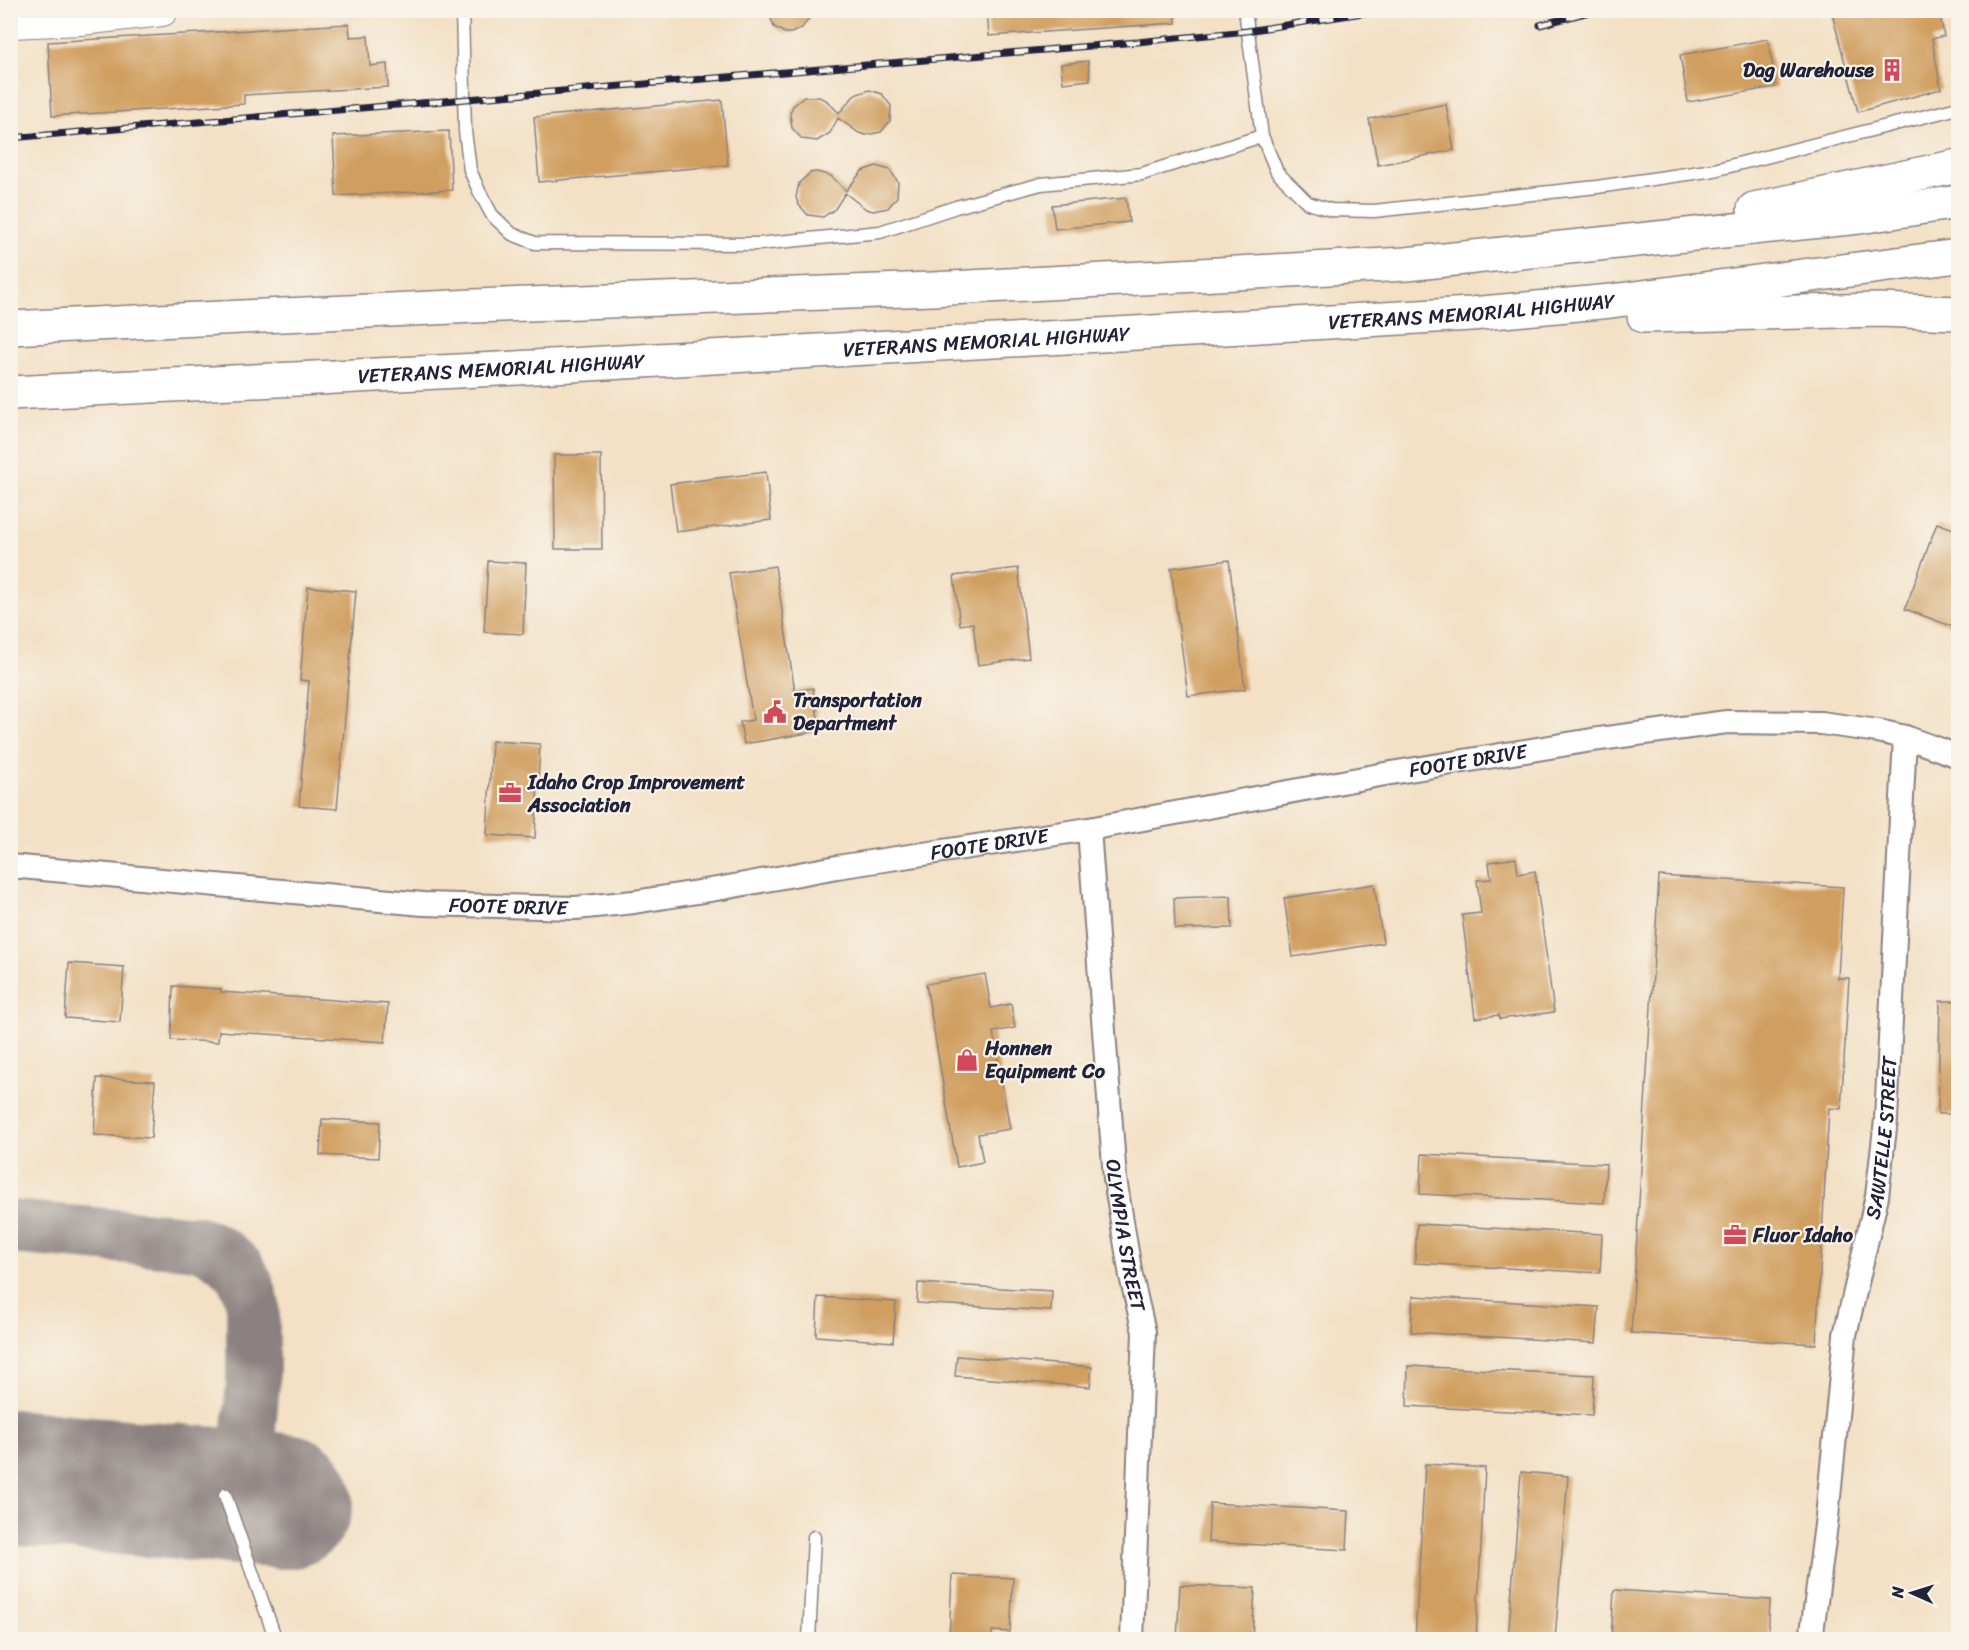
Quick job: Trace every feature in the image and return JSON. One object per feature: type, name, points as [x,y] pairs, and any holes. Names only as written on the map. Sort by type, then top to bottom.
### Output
[{"type":"highway","points":[[1588,245],[1959,166]]},
{"type":"highway","points":[[10,328],[474,306],[932,289],[1383,265],[1859,217],[1959,202]]},
{"type":"highway","name":"VETERANS MEMORIAL HIGHWAY","points":[[10,393],[499,369],[1471,314],[1611,301],[1959,256]]},
{"type":"highway","points":[[1471,314],[1611,316],[1879,310],[1959,313]]},
{"type":"street","points":[[10,22],[81,19],[162,10]]},
{"type":"street","name":"FOOTE DRIVE","points":[[10,866],[423,904],[576,908],[634,902],[837,867],[1089,829],[1385,774],[1592,740],[1727,722],[1821,723],[1905,737],[1959,756]]},
{"type":"street","name":"SAWTELLE STREET","points":[[1811,1640],[1827,1518],[1845,1335],[1877,1196],[1886,1120],[1905,737]]},
{"type":"street","name":"OLYMPIA STREET","points":[[1089,829],[1115,1179],[1131,1276],[1144,1332],[1132,1640]]},
{"type":"lane","points":[[462,10],[465,131],[470,170],[492,215],[512,234],[536,243],[758,244],[880,232],[956,207],[1041,184],[1142,174],[1262,136]]},
{"type":"lane","points":[[1245,10],[1262,136],[1277,172],[1308,203],[1331,210],[1374,211],[1597,186],[1714,170],[1959,108]]},
{"type":"lane","points":[[225,1495],[276,1640]]},
{"type":"lane","points":[[809,1640],[814,1537]]},
{"type":"building","points":[[768,10],[815,10],[802,28],[785,33],[774,27]]},
{"type":"building","points":[[987,10],[1175,10],[1176,23],[989,36]]},
{"type":"building","name":"Dag Warehouse","points":[[1831,10],[1939,10],[1944,36],[1932,39],[1941,89],[1858,112]]},
{"type":"building","points":[[349,24],[350,37],[368,36],[370,66],[387,64],[388,87],[244,95],[244,104],[52,116],[48,42]]},
{"type":"building","points":[[1768,39],[1776,87],[1688,102],[1680,55]]},
{"type":"building","points":[[1088,61],[1090,80],[1063,83],[1061,64]]},
{"type":"building","points":[[869,90],[882,94],[891,106],[890,121],[881,132],[866,135],[859,133],[838,118],[830,133],[817,141],[802,139],[792,128],[790,113],[793,106],[804,97],[819,97],[826,100],[839,113],[855,95]]},
{"type":"building","points":[[722,100],[728,165],[539,182],[534,117]]},
{"type":"building","points":[[1446,104],[1454,150],[1378,165],[1369,119]]},
{"type":"building","points":[[449,131],[452,190],[336,196],[333,136]]},
{"type":"building","points":[[876,166],[890,170],[898,182],[897,197],[888,208],[873,211],[866,209],[845,193],[835,209],[823,217],[808,215],[798,204],[796,197],[799,183],[810,173],[817,172],[831,176],[846,191],[862,171]]},
{"type":"building","points":[[1126,198],[1129,222],[1055,229],[1052,205]]},
{"type":"building","points":[[554,455],[601,455],[602,549],[555,549]]},
{"type":"building","points":[[766,472],[771,520],[676,532],[670,484]]},
{"type":"building","points":[[1937,523],[1959,531],[1959,629],[1905,609]]},
{"type":"building","points":[[1229,560],[1245,689],[1188,696],[1171,568]]},
{"type":"building","points":[[488,561],[526,563],[523,634],[484,632]]},
{"type":"building","points":[[775,566],[795,691],[813,688],[820,731],[744,744],[740,722],[753,720],[729,573]]},
{"type":"building","points":[[1018,568],[1029,658],[978,665],[973,623],[960,625],[954,576]]},
{"type":"building","points":[[308,587],[356,591],[337,809],[299,806],[309,681],[300,680]]},
{"type":"building","points":[[492,741],[540,744],[535,838],[487,835]]},
{"type":"building","points":[[1516,858],[1518,874],[1535,871],[1554,1012],[1500,1019],[1499,1015],[1475,1018],[1462,915],[1481,913],[1477,880],[1491,879],[1489,862]]},
{"type":"building","points":[[1659,876],[1843,887],[1838,978],[1849,978],[1841,1109],[1829,1108],[1816,1344],[1631,1333]]},
{"type":"building","points":[[1374,884],[1383,943],[1293,957],[1284,898]]},
{"type":"building","points":[[1231,896],[1232,928],[1175,929],[1174,898]]},
{"type":"building","points":[[69,963],[124,967],[120,1022],[65,1018]]},
{"type":"building","points":[[985,974],[991,1008],[1011,1004],[1015,1028],[993,1032],[1010,1129],[978,1134],[983,1162],[957,1167],[926,984]]},
{"type":"building","points":[[173,986],[221,989],[221,992],[388,1004],[385,1042],[219,1031],[218,1042],[171,1040]]},
{"type":"building","points":[[1940,1001],[1959,1001],[1959,1114],[1938,1114]]},
{"type":"building","points":[[97,1078],[155,1081],[151,1138],[94,1135]]},
{"type":"building","points":[[322,1119],[380,1122],[378,1158],[320,1155]]},
{"type":"building","points":[[1422,1154],[1606,1164],[1604,1203],[1420,1194]]},
{"type":"building","points":[[1417,1224],[1602,1234],[1600,1273],[1415,1263]]},
{"type":"building","points":[[918,1283],[1052,1291],[1051,1311],[917,1303]]},
{"type":"building","points":[[1413,1296],[1599,1307],[1596,1343],[1411,1332]]},
{"type":"building","points":[[818,1297],[896,1302],[893,1342],[816,1336]]},
{"type":"building","points":[[957,1356],[1092,1367],[1090,1387],[955,1376]]},
{"type":"building","points":[[1408,1366],[1594,1375],[1592,1415],[1407,1406]]},
{"type":"building","points":[[1425,1464],[1485,1468],[1476,1640],[1415,1640]]},
{"type":"building","points":[[1521,1472],[1568,1476],[1555,1640],[1508,1640]]},
{"type":"building","points":[[1210,1503],[1349,1511],[1347,1550],[1208,1542]]},
{"type":"building","points":[[952,1575],[1013,1578],[1010,1632],[992,1631],[992,1640],[949,1640]]},
{"type":"building","points":[[1180,1585],[1255,1588],[1252,1640],[1177,1640]]},
{"type":"building","points":[[1614,1590],[1770,1600],[1768,1640],[1611,1640]]},
{"type":"taxiway","points":[[10,1227],[199,1243],[227,1258],[240,1271],[253,1305],[253,1384],[246,1462],[226,1487],[207,1493]]},
{"type":"runway","points":[[10,1477],[285,1501]]},
{"type":"railway","points":[[10,138],[1137,42],[1247,31],[1382,10]]},
{"type":"railway","points":[[1540,25],[1596,10]]},
{"type":"place","name":"Dag Warehouse","points":[[1892,70]]},
{"type":"place","name":"Transportation Department","points":[[775,712]]},
{"type":"place","name":"Idaho Crop Improvement Association","points":[[510,793]]},
{"type":"place","name":"Honnen Equipment Co","points":[[967,1060]]},
{"type":"place","name":"Fluor Idaho","points":[[1735,1235]]}]
